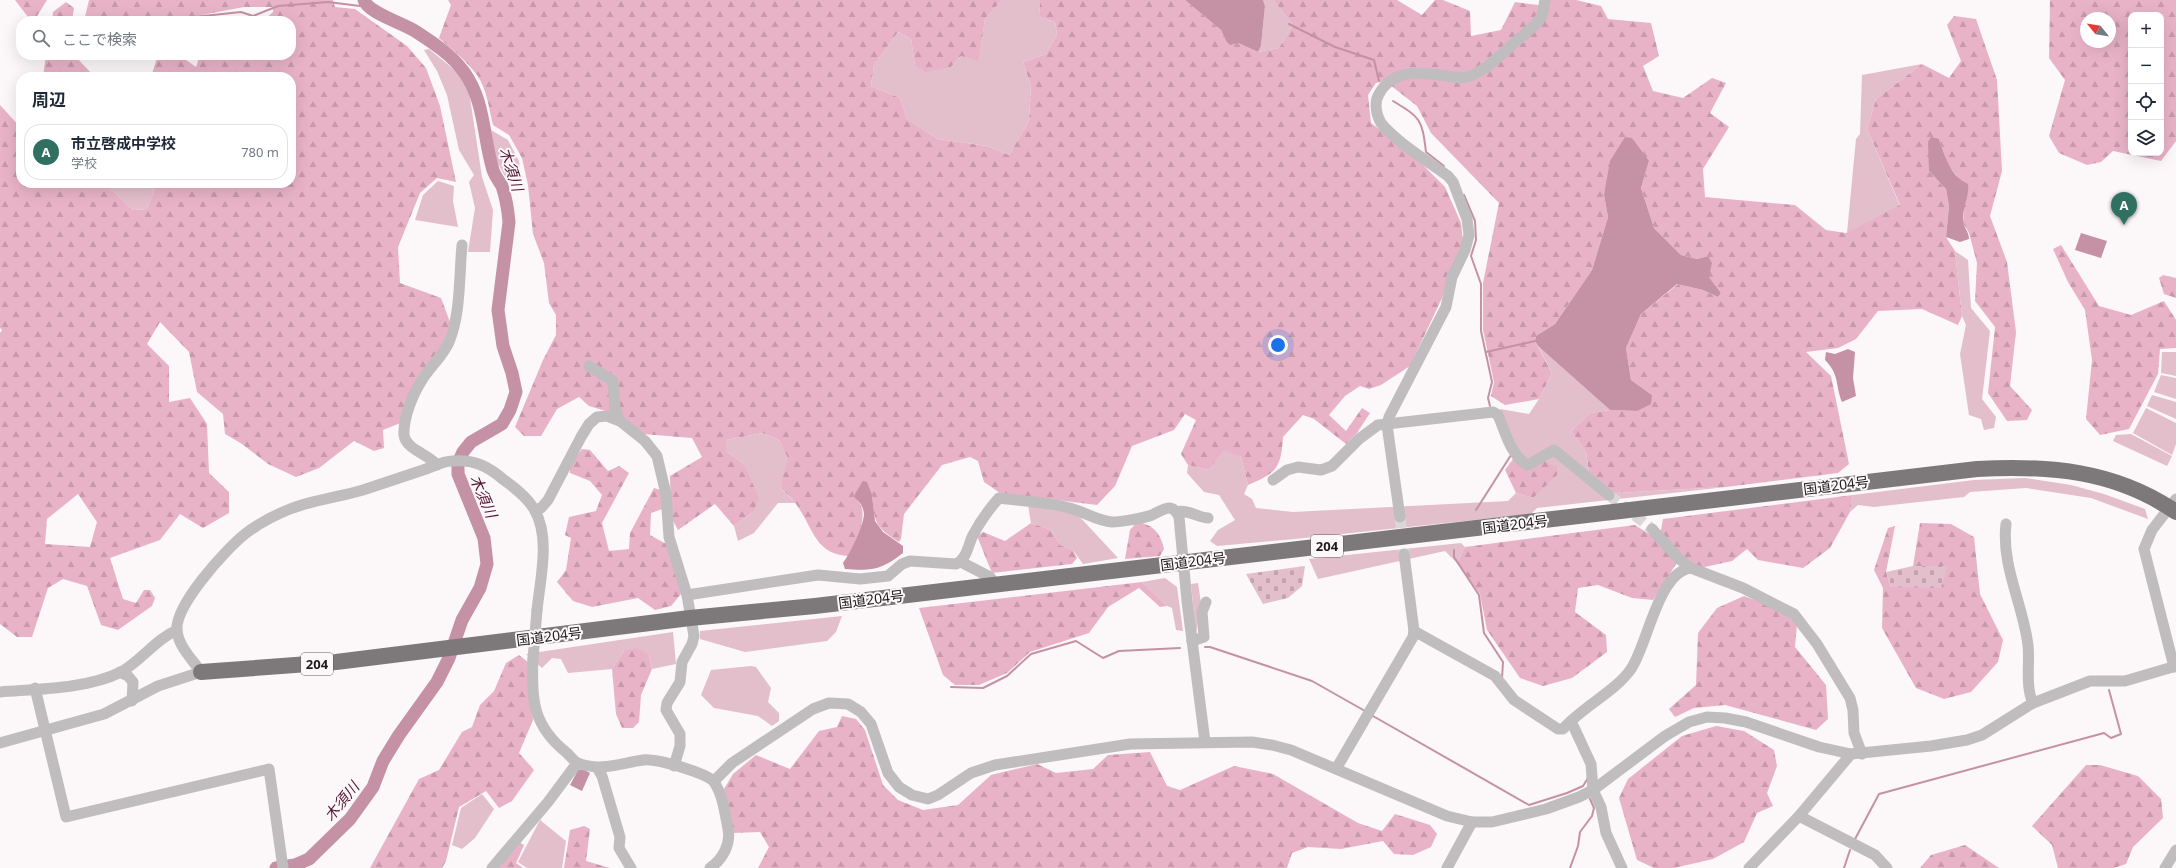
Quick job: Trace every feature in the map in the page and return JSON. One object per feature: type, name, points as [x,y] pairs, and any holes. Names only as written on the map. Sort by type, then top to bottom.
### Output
[{"type":"highway","name":"国道204号","points":[[202,672],[328,663],[690,618],[996,585],[1183,562],[1549,521],[1852,483],[2002,468],[2052,468],[2096,476],[2174,506]]},
{"type":"street","points":[[1400,517],[1387,425],[1389,417],[1446,307],[1452,277],[1465,250],[1469,235],[1467,219],[1453,182],[1448,176],[1391,133],[1381,122],[1376,109],[1377,97],[1391,78],[1404,73],[1462,78],[1471,76],[1487,67],[1535,25],[1542,16],[1545,0]]},
{"type":"street","points":[[437,465],[434,460],[407,442],[404,434],[407,416],[415,394],[422,380],[449,342],[455,317],[462,245]]},
{"type":"street","points":[[589,366],[613,381],[615,408],[620,421]]},
{"type":"street","points":[[1273,480],[1287,470],[1298,467],[1321,470],[1332,466],[1359,439],[1378,425],[1493,412],[1498,415],[1514,452],[1521,462],[1528,465],[1554,450],[1609,495]]},
{"type":"street","points":[[535,510],[541,508],[548,500],[563,468],[589,424],[597,417],[607,416],[620,421],[645,441],[657,456],[666,494],[669,537],[687,595],[694,636],[692,644],[682,662],[680,682],[667,703],[666,710],[680,734],[680,746],[674,766]]},
{"type":"street","points":[[0,744],[104,714],[132,701],[158,686],[202,672],[181,644],[177,630],[182,610],[214,566],[246,533],[269,518],[291,508],[361,490],[451,461],[470,461],[483,465],[523,495],[535,510],[542,535],[542,552],[532,659],[532,684],[537,714],[544,731],[577,763],[598,769],[646,760],[674,766],[707,776],[714,781],[719,792],[728,831],[727,848],[721,858],[710,868]]},
{"type":"street","points":[[961,562],[972,536],[990,508],[999,498],[1069,508],[1113,522],[1151,515],[1166,508],[1176,512],[1185,510],[1200,517],[1208,518]]},
{"type":"street","points":[[714,781],[732,763],[813,709],[829,703],[848,704],[862,712],[871,724],[888,773],[899,787],[912,795],[928,799],[938,796],[971,773],[995,765],[1130,744],[1204,742],[1272,744],[1447,816],[1472,822],[1492,822],[1525,815],[1579,797],[1593,790],[1665,736],[1689,722],[1707,717],[1725,718],[1746,722],[1819,747],[1856,754],[1931,746],[1967,740],[1982,735],[2033,703],[2090,681],[2124,681],[2175,667],[2144,549],[2152,530],[2174,506]]},
{"type":"street","points":[[1176,512],[1179,518],[1204,742]]},
{"type":"street","points":[[2006,524],[2011,579],[2024,623],[2028,646],[2029,695],[2033,703]]},
{"type":"street","points":[[1652,529],[1678,558],[1691,568],[1782,607],[1801,622],[1850,698],[1853,710],[1856,754],[1749,868]]},
{"type":"street","points":[[1336,770],[1413,636],[1414,631],[1404,554]]},
{"type":"street","points":[[687,595],[818,575],[860,579],[888,576],[902,564],[910,560],[956,564],[961,562],[990,577],[996,585]]},
{"type":"street","points":[[1414,631],[1495,676],[1514,700],[1558,729],[1567,725],[1609,690],[1631,669],[1657,607],[1670,583],[1684,569],[1691,568]]},
{"type":"street","points":[[1192,641],[1204,637],[1202,612],[1206,602]]},
{"type":"street","points":[[0,692],[64,686],[96,680],[120,672],[141,658],[168,634],[177,630]]},
{"type":"street","points":[[120,672],[128,676],[133,682],[132,701]]},
{"type":"street","points":[[35,688],[66,817],[269,769],[283,868]]},
{"type":"street","points":[[1567,725],[1591,764],[1593,790],[1601,807],[1606,833],[1622,868]]},
{"type":"street","points":[[492,868],[548,802],[577,763]]},
{"type":"street","points":[[598,769],[602,776],[620,837],[619,848],[631,868]]},
{"type":"street","points":[[1799,816],[1875,855],[1887,868]]},
{"type":"street","points":[[1447,868],[1472,822]]},
{"type":"street","points":[[2165,868],[2176,850]]},
{"type":"green space","points":[[15,0],[47,0],[37,16],[27,16]]},
{"type":"green space","points":[[89,0],[333,0],[335,7],[355,9],[407,46],[426,68],[440,106],[456,182],[437,178],[420,193],[398,247],[400,283],[441,298],[450,322],[442,348],[403,422],[383,430],[384,448],[374,451],[354,441],[319,468],[296,477],[268,464],[242,444],[225,434],[223,414],[197,392],[189,352],[160,322],[147,344],[169,366],[169,402],[190,398],[207,424],[209,473],[229,492],[229,513],[203,528],[180,514],[160,540],[110,558],[123,599],[136,603],[144,590],[150,590],[155,598],[152,606],[118,630],[101,625],[87,586],[63,579],[48,588],[32,637],[17,637],[0,624],[0,333],[2,330],[0,328],[0,105],[16,123],[16,188],[109,188],[133,210],[147,209],[155,188],[296,188],[296,72],[153,72],[156,60],[186,60],[196,67],[198,60],[296,60],[296,16],[269,16],[273,12],[273,7],[244,7],[196,16],[85,16]],"holes":[[[78,494],[97,522],[90,547],[45,544],[47,519]]]},
{"type":"green space","points":[[448,0],[1002,0],[985,19],[979,61],[961,56],[951,67],[925,72],[915,65],[911,39],[898,32],[874,65],[871,86],[900,98],[907,119],[938,139],[987,146],[1009,155],[1029,121],[1031,86],[1023,62],[1046,54],[1057,34],[1055,22],[1039,17],[1040,0],[1185,0],[1221,30],[1226,41],[1238,43],[1258,52],[1279,48],[1293,25],[1273,0],[1397,0],[1422,15],[1435,0],[1443,0],[1470,11],[1471,36],[1501,30],[1515,2],[1546,6],[1549,0],[1576,0],[1601,6],[1608,19],[1651,23],[1659,56],[1643,66],[1653,91],[1683,98],[1712,78],[1726,83],[1710,113],[1729,127],[1703,169],[1705,197],[1795,205],[1826,230],[1846,233],[1900,205],[1867,129],[1876,99],[1922,64],[1949,78],[1961,61],[1947,25],[1954,16],[1976,19],[1997,80],[2002,171],[1990,216],[2007,262],[2016,332],[2010,386],[2032,410],[2027,420],[2007,421],[1988,393],[1995,327],[1975,301],[1977,263],[1969,233],[1963,223],[1964,203],[1961,181],[1948,165],[1939,139],[1929,171],[1946,189],[1949,206],[1946,237],[1955,251],[1962,316],[1958,325],[1922,309],[1878,311],[1856,339],[1838,348],[1806,352],[1831,376],[1849,464],[1838,473],[1726,487],[1615,493],[1589,472],[1586,452],[1571,431],[1590,413],[1610,410],[1637,411],[1652,395],[1631,380],[1626,348],[1641,314],[1678,284],[1703,290],[1718,297],[1721,293],[1709,277],[1708,256],[1697,259],[1681,255],[1654,228],[1641,188],[1649,161],[1604,195],[1608,217],[1592,270],[1555,324],[1536,336],[1535,341],[1552,373],[1539,399],[1505,405],[1491,396],[1494,382],[1483,330],[1483,283],[1499,203],[1431,133],[1417,106],[1385,81],[1376,83],[1368,95],[1371,123],[1411,153],[1445,187],[1461,223],[1463,241],[1448,276],[1442,298],[1410,366],[1381,385],[1369,389],[1360,386],[1345,396],[1329,415],[1346,431],[1362,408],[1370,413],[1357,433],[1346,444],[1314,419],[1303,415],[1283,437],[1281,456],[1276,468],[1265,477],[1248,485],[1241,457],[1224,450],[1209,470],[1188,465],[1181,454],[1196,420],[1185,414],[1174,430],[1132,446],[1115,486],[1097,505],[1000,493],[984,482],[978,461],[970,457],[942,465],[904,514],[901,539],[899,542],[885,532],[877,523],[872,495],[855,494],[855,497],[860,503],[862,518],[861,526],[849,556],[829,551],[822,545],[816,538],[794,502],[780,488],[788,458],[780,441],[763,433],[726,440],[726,451],[744,464],[759,498],[753,512],[734,526],[715,504],[678,530],[671,517],[670,476],[702,457],[692,438],[643,434],[619,415],[589,406],[579,397],[557,409],[541,436],[524,436],[515,427],[543,360],[556,335],[556,315],[549,303],[544,263],[533,234],[528,185],[522,158],[509,135],[493,125],[483,86],[477,75],[464,60],[439,38],[451,5]]},
{"type":"green space","points":[[1002,0],[1040,0],[1039,17],[1055,22],[1057,34],[1046,54],[1023,62],[1031,86],[1029,121],[1009,155],[987,146],[938,139],[907,119],[900,98],[871,86],[874,65],[898,32],[911,39],[915,65],[951,67],[961,56],[979,60],[985,19]]},
{"type":"green space","points":[[1263,0],[1273,0],[1293,25],[1279,48],[1258,52],[1261,46],[1265,6]]},
{"type":"green space","points":[[2050,0],[2176,0],[2176,141],[2161,161],[2137,156],[2164,156],[2164,12],[2128,12],[2128,154],[2113,151],[2101,162],[2087,165],[2059,153],[2049,136],[2065,80],[2049,58]]},
{"type":"green space","points":[[66,2],[74,8],[73,16],[53,16],[53,12]]},
{"type":"green space","points":[[429,49],[457,72],[469,91],[482,177],[493,210],[490,252],[468,252],[475,208],[469,182],[474,175],[459,150],[447,95],[437,71],[424,50]]},
{"type":"green space","points":[[45,60],[79,60],[90,72],[44,72]]},
{"type":"green space","points":[[1922,64],[1876,99],[1867,129],[1900,206],[1847,233],[1856,139],[1860,134],[1862,75]]},
{"type":"green space","points":[[491,130],[508,140],[519,161],[522,189],[507,180],[496,160]]},
{"type":"green space","points":[[438,181],[454,186],[453,201],[458,227],[415,220],[423,195]]},
{"type":"green space","points":[[109,188],[155,188],[147,209],[133,210]]},
{"type":"green space","points":[[2061,245],[2099,306],[2131,315],[2164,301],[2176,320],[2176,348],[2160,349],[2158,374],[2129,429],[2100,435],[2086,419],[2092,360],[2085,310],[2068,282],[2053,249]]},
{"type":"green space","points":[[1955,251],[1968,260],[1971,308],[1990,331],[1982,399],[1996,417],[1994,428],[1984,430],[1981,419],[1969,415],[1960,354],[1966,325],[1962,316]]},
{"type":"green space","points":[[2163,275],[2176,278],[2176,298],[2164,294],[2159,278]]},
{"type":"green space","points":[[1538,346],[1610,410],[1590,413],[1571,431],[1586,452],[1589,472],[1615,493],[1726,487],[1537,508],[1531,514],[1295,539],[1217,546],[1210,541],[1218,530],[1235,520],[1219,495],[1204,492],[1187,473],[1188,465],[1209,470],[1224,449],[1241,457],[1248,485],[1244,494],[1252,499],[1256,508],[1293,512],[1508,501],[1516,493],[1533,498],[1531,459],[1521,458],[1500,409],[1529,414],[1539,399],[1552,373]]},
{"type":"green space","points":[[2162,352],[2176,352],[2176,376],[2161,373]]},
{"type":"green space","points":[[2161,375],[2176,378],[2176,399],[2154,392]]},
{"type":"green space","points":[[2152,395],[2176,402],[2176,419],[2147,406]]},
{"type":"green space","points":[[2146,408],[2176,423],[2176,444],[2172,455],[2133,433]]},
{"type":"green space","points":[[763,433],[780,441],[789,458],[780,488],[796,503],[778,503],[754,533],[738,541],[734,526],[753,512],[744,464],[726,451],[726,440]]},
{"type":"green space","points":[[2131,434],[2172,456],[2167,466],[2113,441],[2116,435]]},
{"type":"green space","points":[[582,449],[590,450],[608,471],[619,466],[629,473],[602,523],[609,551],[629,549],[630,533],[654,488],[661,490],[662,509],[651,513],[650,535],[670,546],[681,594],[671,606],[655,610],[638,598],[592,607],[573,601],[557,582],[566,570],[571,538],[565,535],[569,517],[596,511],[602,495],[590,481],[570,473],[570,464]]},
{"type":"green space","points":[[1513,459],[1544,461],[1557,467],[1557,475],[1533,498],[1516,493],[1505,470]]},
{"type":"green space","points":[[2025,478],[2071,485],[2104,494],[2145,509],[2148,519],[2091,498],[2026,488],[1970,492],[1964,497],[1874,507],[1858,505],[1850,512],[1853,495],[1974,480]]},
{"type":"green space","points":[[1853,495],[1850,512],[1830,548],[1803,568],[1758,560],[1747,549],[1732,561],[1700,568],[1680,558],[1653,600],[1632,598],[1598,585],[1578,588],[1575,612],[1606,635],[1607,652],[1572,678],[1543,686],[1520,678],[1487,630],[1480,594],[1457,563],[1465,547],[1635,525],[1649,534],[1661,530],[1663,519]]},
{"type":"green space","points":[[1028,505],[1078,515],[1118,558],[1083,564],[1073,550],[1060,545],[1051,530],[1031,523]]},
{"type":"green space","points":[[1137,522],[1148,525],[1158,534],[1164,549],[1160,556],[1125,559],[1130,530]]},
{"type":"green space","points":[[1031,523],[1051,530],[1060,545],[1073,550],[1077,558],[1072,564],[992,573],[977,536],[983,532],[1005,541]]},
{"type":"green space","points":[[1920,523],[1951,524],[1974,537],[1980,594],[2003,640],[1998,662],[1971,692],[1944,699],[1916,688],[1882,628],[1883,588],[1874,570],[1888,528],[1895,526],[1886,572],[1891,587],[1948,566],[1913,566]]},
{"type":"green space","points":[[1461,543],[1465,547],[1457,563],[1445,551],[1318,579],[1309,559]]},
{"type":"green space","points":[[1305,566],[1302,586],[1288,598],[1263,604],[1246,574]]},
{"type":"green space","points":[[1913,566],[1948,566],[1941,588],[1891,587],[1886,572]]},
{"type":"green space","points":[[1165,578],[1177,587],[1183,631],[1176,630],[1172,608],[1167,606],[1142,582]]},
{"type":"green space","points":[[1142,582],[1167,606],[1160,607],[1139,588],[1108,607],[1089,633],[1030,652],[1007,673],[979,685],[955,685],[943,675],[919,608]]},
{"type":"green space","points":[[1198,583],[1201,603],[1196,634],[1191,584]]},
{"type":"green space","points":[[1744,596],[1781,610],[1797,624],[1795,647],[1826,685],[1828,719],[1816,730],[1725,705],[1694,708],[1675,717],[1669,709],[1696,685],[1698,633],[1717,608]]},
{"type":"green space","points":[[842,616],[836,632],[827,641],[745,652],[700,639],[700,631]]},
{"type":"green space","points":[[673,632],[676,664],[652,669],[649,655],[624,651],[612,669],[568,673],[561,659],[552,658],[542,668],[526,654]]},
{"type":"green space","points":[[637,648],[649,655],[652,669],[641,695],[639,722],[633,728],[622,728],[616,714],[612,669],[624,651]]},
{"type":"green space","points":[[519,655],[528,662],[533,720],[519,753],[534,770],[512,801],[499,808],[486,791],[459,807],[446,861],[442,868],[370,868],[419,779],[439,770],[462,732],[472,727],[480,705],[494,691],[506,663]]},
{"type":"green space","points":[[751,666],[756,667],[771,688],[768,702],[779,713],[779,721],[772,726],[758,716],[714,708],[701,695],[711,670]]},
{"type":"green space","points":[[842,716],[856,719],[865,730],[883,785],[898,800],[923,810],[958,805],[991,775],[1037,764],[1056,773],[1093,769],[1108,755],[1150,752],[1167,786],[1180,790],[1234,766],[1273,774],[1358,823],[1382,831],[1395,814],[1430,825],[1437,834],[1431,847],[1413,855],[1394,854],[1383,841],[1341,849],[1308,847],[1292,853],[1287,868],[758,868],[769,847],[760,832],[733,833],[724,789],[733,774],[756,755],[790,769],[819,731],[837,727]]},
{"type":"green space","points":[[1716,726],[1744,731],[1774,750],[1777,766],[1767,793],[1773,806],[1757,813],[1744,842],[1713,859],[1674,868],[1654,868],[1637,860],[1619,798],[1628,779],[1682,736]]},
{"type":"green space","points":[[2086,765],[2100,765],[2138,776],[2161,799],[2163,818],[2133,847],[2126,864],[2114,868],[2058,868],[2052,845],[2032,826]]},
{"type":"green space","points":[[482,794],[494,809],[475,838],[462,849],[452,845],[461,808]]},
{"type":"green space","points":[[540,820],[566,841],[562,868],[527,868],[518,862]]},
{"type":"green space","points":[[584,826],[590,829],[586,861],[610,868],[564,868],[570,830]]},
{"type":"green space","points":[[519,842],[524,845],[516,863],[523,868],[498,868]]},
{"type":"green space","points":[[1965,845],[1999,868],[1920,868],[1931,855]]},
{"type":"shaded area","points":[[1185,0],[1263,0],[1265,6],[1261,46],[1258,52],[1238,43],[1230,45],[1226,41],[1221,30]]},
{"type":"shaded area","points":[[1625,137],[1632,138],[1649,161],[1641,188],[1654,228],[1681,255],[1697,259],[1708,256],[1712,263],[1709,277],[1721,293],[1718,297],[1703,290],[1677,284],[1641,314],[1626,348],[1631,380],[1652,395],[1651,404],[1637,411],[1610,410],[1538,346],[1535,341],[1536,336],[1555,324],[1592,270],[1608,217],[1604,195],[1610,161]]},
{"type":"shaded area","points":[[1931,137],[1939,139],[1952,171],[1968,184],[1968,193],[1963,221],[1969,239],[1960,242],[1946,237],[1949,206],[1946,189],[1929,171],[1928,142]]},
{"type":"shaded area","points":[[2081,233],[2107,241],[2101,258],[2075,250]]},
{"type":"shaded area","points":[[1848,349],[1855,352],[1853,378],[1856,396],[1842,402],[1833,370],[1825,360],[1826,352],[1835,354]]},
{"type":"shaded area","points":[[863,481],[867,482],[872,495],[875,521],[883,532],[903,546],[903,553],[888,563],[876,568],[862,570],[845,569],[843,563],[862,525],[864,514],[862,506],[855,498],[855,494]]},
{"type":"shaded area","points":[[582,769],[590,773],[582,791],[570,785],[578,770]]},
{"type":"waterway","name":"木須川","points":[[276,868],[295,865],[309,859],[350,819],[373,787],[383,761],[399,735],[437,682],[449,658],[462,620],[480,588],[487,564],[484,538],[458,474],[458,463],[463,452],[471,442],[502,424],[510,410],[516,392],[512,373],[503,346],[498,310],[509,222],[508,213],[502,186],[493,170],[483,120],[476,95],[464,72],[448,54],[410,28],[372,9],[364,0]]},
{"type":"waterway","points":[[253,16],[278,6],[328,2],[360,6],[365,4]]},
{"type":"waterway","points":[[203,16],[241,12],[253,16]]},
{"type":"waterway","points":[[1289,24],[1335,47],[1374,60],[1379,81]]},
{"type":"waterway","points":[[1393,101],[1415,116],[1423,132],[1426,152],[1444,166]]},
{"type":"waterway","points":[[1464,195],[1475,221],[1476,240],[1471,256],[1481,284],[1481,331],[1492,382],[1488,398],[1490,406]]},
{"type":"waterway","points":[[1486,352],[1535,341]]},
{"type":"waterway","points":[[1476,510],[1511,455]]},
{"type":"waterway","points":[[1454,550],[1454,557],[1479,595],[1484,633],[1503,662],[1502,678]]},
{"type":"waterway","points":[[951,687],[983,688],[1007,676],[1031,654],[1076,641],[1103,658],[1119,651],[1180,648]]},
{"type":"waterway","points":[[1205,647],[1210,647],[1312,681],[1365,711]]},
{"type":"waterway","points":[[1854,841],[1879,794],[2104,733],[2111,738],[2121,734],[2109,690]]},
{"type":"waterway","points":[[1373,716],[1529,805],[1567,793],[1583,786],[1588,778]]},
{"type":"waterway","points":[[1570,868],[1578,846],[1580,832],[1592,816],[1594,808],[1590,799]]},
{"type":"waterway","points":[[1844,868],[1850,850]]},
{"type":"tunnel","points":[[1609,495],[1652,529]]},
{"type":"tunnel","points":[[1400,517],[1404,554]]},
{"type":"place","name":"市立啓成中学校","points":[[2124,225]]}]
